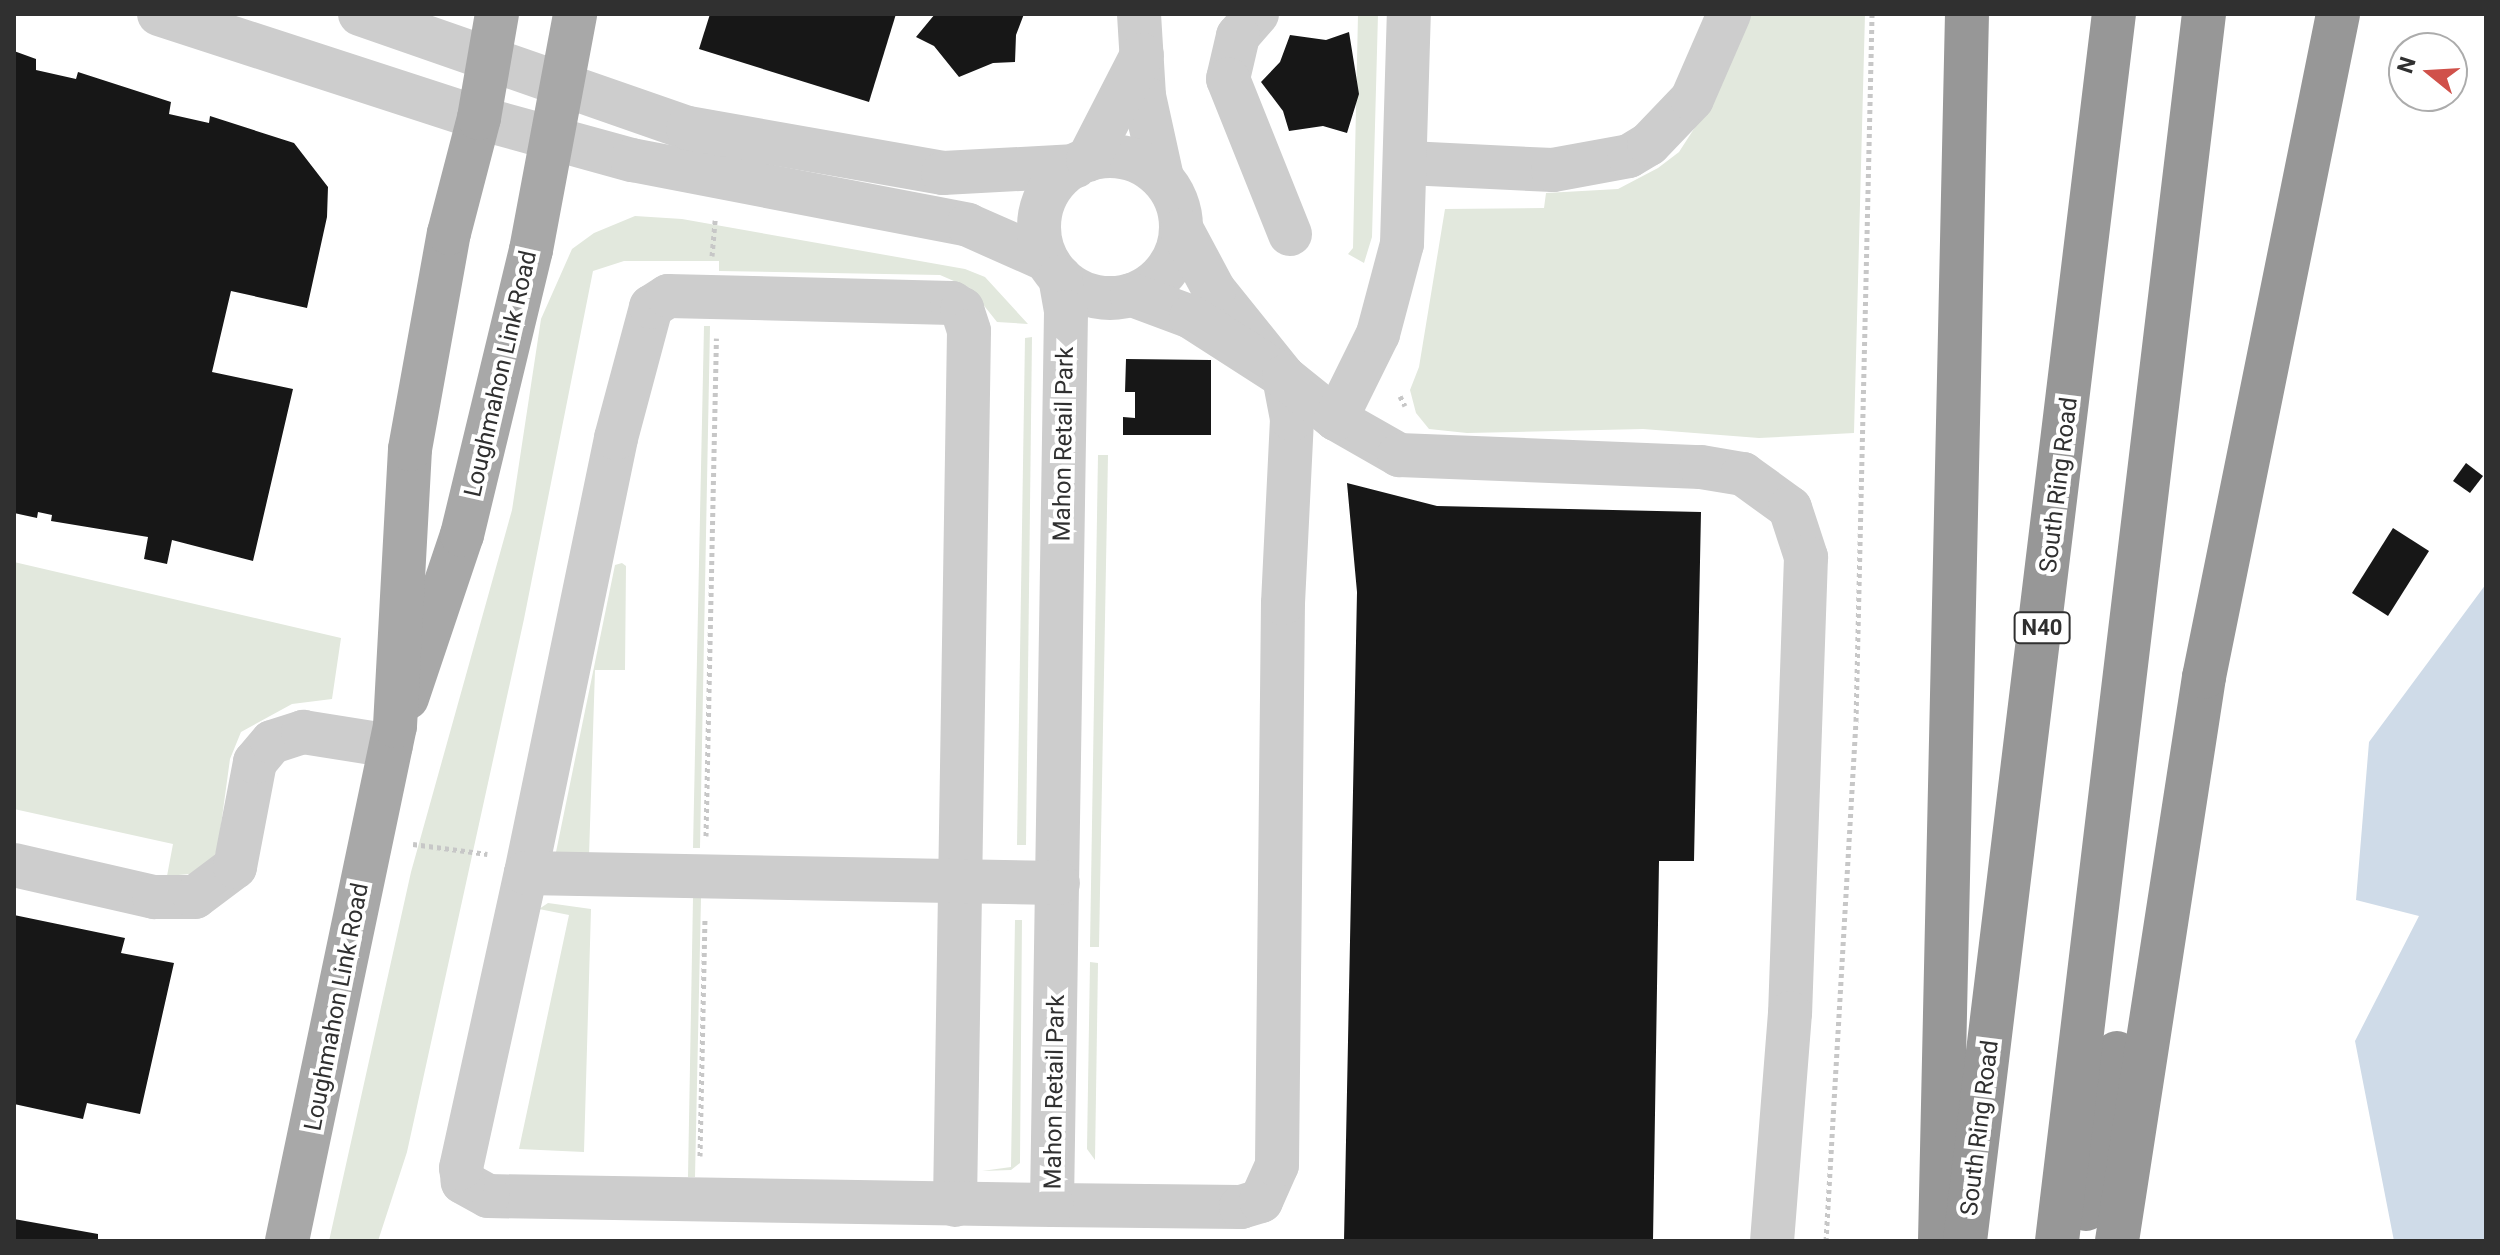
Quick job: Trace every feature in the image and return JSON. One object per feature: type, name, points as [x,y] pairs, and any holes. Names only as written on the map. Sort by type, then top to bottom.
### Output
[{"type":"highway","points":[[1940,1241],[1967,14]]},
{"type":"highway","name":"South Ring Road","points":[[1965,1241],[2114,14]]},
{"type":"highway","points":[[2057,1241],[2204,14]]},
{"type":"highway","points":[[2080,1241],[2134,969],[2204,677],[2338,14]]},
{"type":"highway","points":[[2117,1241],[2204,677]]},
{"type":"main road","name":"Loughmahon Link Road","points":[[393,736],[431,638],[462,535],[531,250],[575,14]]},
{"type":"main road","name":"Loughmahon Link Road","points":[[287,1241],[393,736],[410,449],[449,233],[479,118],[493,35]]},
{"type":"lane","points":[[159,14],[479,118],[632,160],[968,225],[1054,269],[1093,296],[1132,295],[1191,317],[1284,377],[1336,419],[1383,449],[1414,458],[1701,467],[1743,474],[1790,508],[1806,557],[1790,1013],[1772,1241]]},
{"type":"lane","points":[[360,14],[493,35],[562,84],[688,128],[906,168],[980,175],[1125,157],[1162,178]]},
{"type":"lane","points":[[1257,14],[1238,36],[1228,79],[1290,234]]},
{"type":"lane","points":[[1336,419],[1394,291],[1408,163],[1409,14]]},
{"type":"lane","points":[[1408,163],[1553,170],[1629,156],[1649,144],[1692,99],[1729,14]]},
{"type":"lane","points":[[1054,269],[1040,214],[1048,192],[1082,163],[1140,34]]},
{"type":"lane","points":[[1140,34],[1144,96],[1162,178],[1180,211],[1182,230],[1214,290],[1284,377]]},
{"type":"lane","points":[[1132,295],[1167,271],[1182,230]]},
{"type":"lane","name":"Mahon Retail Park","points":[[1054,269],[1066,312],[1052,1205],[1241,1207],[1261,1201],[1277,1165],[1283,603],[1292,419],[1284,377]]},
{"type":"lane","points":[[955,1205],[963,882],[967,319],[952,303],[668,296],[646,317],[616,438],[461,1168],[463,1182],[488,1196],[700,1201],[955,1205],[1052,1205]]},
{"type":"lane","points":[[14,865],[154,897],[195,897],[235,867],[255,762],[272,742],[303,732],[393,736]]},
{"type":"lane","points":[[526,873],[1058,883]]},
{"type":"path","points":[[1826,1241],[1856,721],[1872,14]]},
{"type":"path","points":[[700,1201],[715,220]]},
{"type":"path","points":[[371,838],[504,856],[526,873]]},
{"type":"shaded area","points":[[1358,14],[1378,14],[1372,237],[1364,263],[1348,254],[1353,248]]},
{"type":"shaded area","points":[[1747,14],[1865,14],[1854,433],[1759,438],[1643,429],[1467,433],[1429,429],[1416,413],[1410,390],[1419,367],[1445,209],[1544,208],[1546,193],[1618,189],[1658,168],[1679,152],[1699,121]]},
{"type":"shaded area","points":[[635,216],[682,219],[965,269],[985,277],[1028,324],[997,322],[970,288],[940,275],[719,271],[719,261],[624,261],[593,271],[524,619],[407,1152],[378,1241],[329,1241],[411,872],[512,510],[541,319],[572,249],[594,233]]},
{"type":"shaded area","points":[[704,326],[710,326],[700,848],[693,848]]},
{"type":"shaded area","points":[[1032,337],[1026,845],[1017,845],[1025,338]]},
{"type":"shaded area","points":[[1098,455],[1108,455],[1099,947],[1090,947]]},
{"type":"shaded area","points":[[14,562],[341,638],[332,699],[292,704],[241,732],[230,759],[218,847],[214,857],[190,874],[167,876],[173,844],[14,809]]},
{"type":"shaded area","points":[[622,563],[626,566],[625,670],[595,670],[589,856],[556,852],[615,565]]},
{"type":"shaded area","points":[[2486,584],[2486,1241],[2394,1241],[2355,1041],[2419,916],[2356,900],[2369,742]]},
{"type":"shaded area","points":[[693,898],[701,898],[695,1177],[688,1177]]},
{"type":"shaded area","points":[[548,903],[591,909],[584,1152],[519,1149],[569,915],[539,909]]},
{"type":"shaded area","points":[[1015,920],[1022,920],[1020,1163],[1011,1170],[982,1171],[1011,1167]]},
{"type":"shaded area","points":[[1090,962],[1098,963],[1095,1160],[1087,1149]]},
{"type":"building","points":[[710,14],[896,14],[869,102],[699,49]]},
{"type":"building","points":[[935,14],[1024,14],[1016,35],[1015,62],[993,63],[959,77],[934,46],[916,37]]},
{"type":"building","points":[[1349,32],[1359,94],[1347,133],[1323,126],[1289,131],[1283,111],[1261,82],[1280,62],[1290,35],[1326,40]]},
{"type":"building","points":[[14,51],[36,59],[36,70],[76,79],[78,72],[171,102],[169,114],[209,123],[210,116],[294,143],[328,187],[327,217],[307,308],[231,291],[212,372],[293,389],[253,561],[172,540],[167,564],[144,559],[148,537],[51,521],[52,515],[38,512],[37,518],[14,513]]},
{"type":"building","points":[[1126,359],[1211,360],[1211,435],[1123,435],[1123,417],[1135,418],[1135,392],[1125,392]]},
{"type":"building","points":[[2466,463],[2483,476],[2470,493],[2453,481]]},
{"type":"building","points":[[1347,483],[1437,506],[1701,512],[1694,861],[1659,861],[1653,1241],[1344,1241],[1357,592]]},
{"type":"building","points":[[2393,528],[2429,551],[2388,616],[2352,593]]},
{"type":"building","points":[[14,915],[125,938],[121,953],[174,963],[140,1114],[87,1103],[83,1119],[14,1104]]},
{"type":"building","points":[[14,1219],[98,1234],[98,1241],[14,1241]]}]
